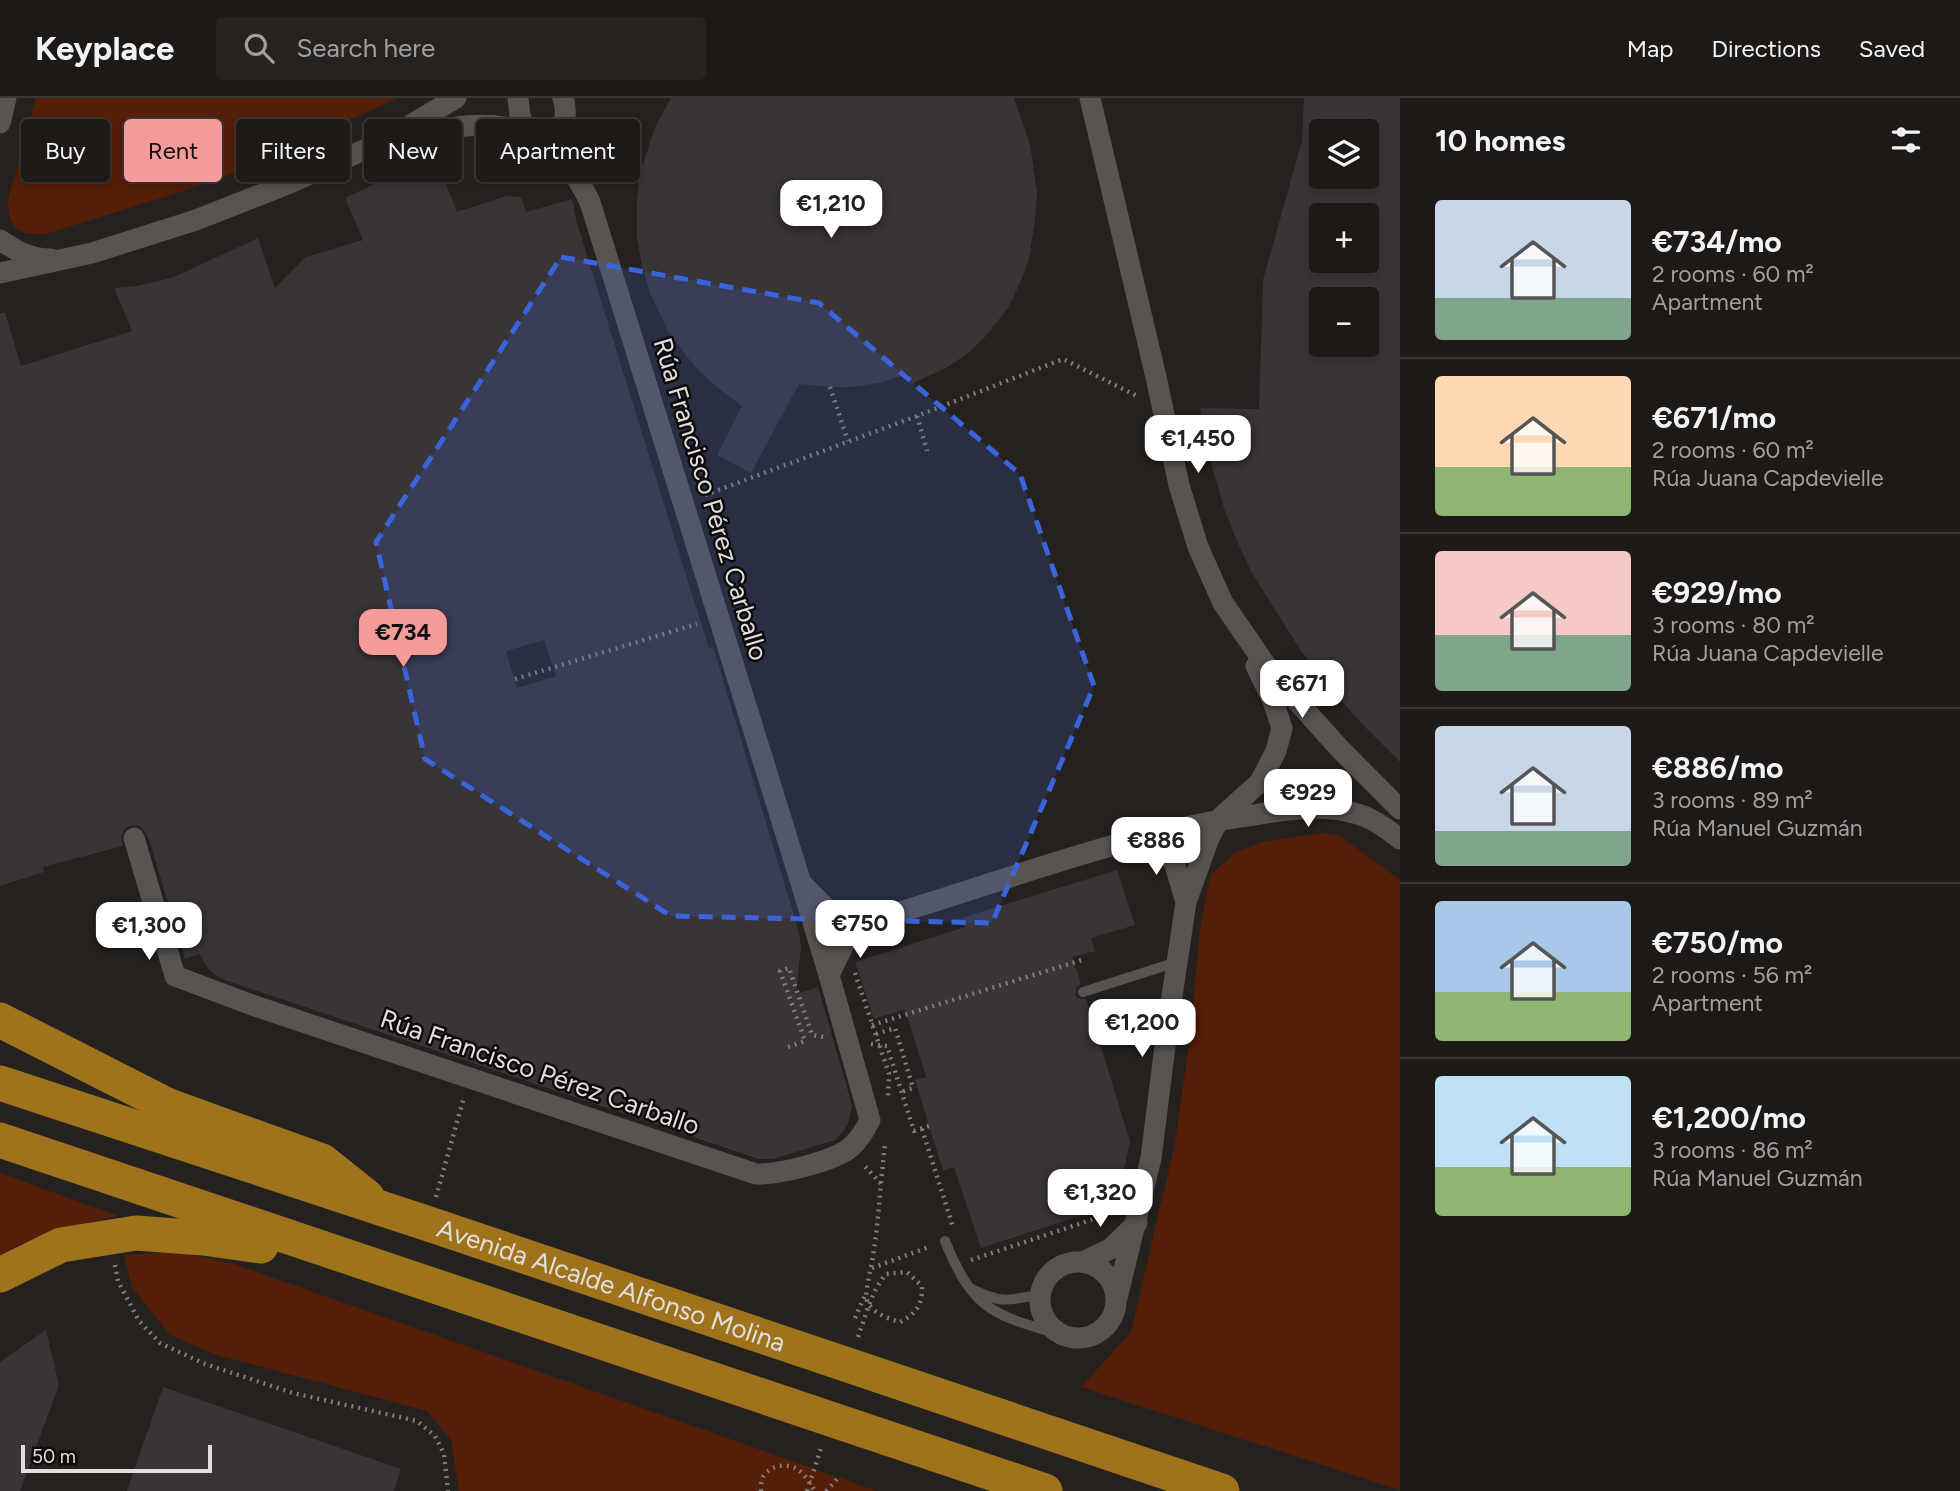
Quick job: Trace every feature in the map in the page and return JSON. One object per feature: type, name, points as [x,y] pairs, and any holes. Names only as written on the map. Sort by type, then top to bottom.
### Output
[{"type":"highway","points":[[0,1020],[169,1106],[322,1161],[387,1212]]},
{"type":"highway","name":"Avenida Alcalde Alfonso Molina","points":[[0,1083],[1222,1491]]},
{"type":"highway","name":"Avenida Alcalde Alfonso Molina","points":[[0,1140],[1045,1491]]},
{"type":"highway","points":[[0,1275],[61,1245],[136,1233],[203,1238],[352,1260]]},
{"type":"highway","points":[[927,1451],[997,1491]]},
{"type":"street","points":[[0,123],[6,98]]},
{"type":"street","name":"Rúa Francisco Pérez Carballo","points":[[421,119],[456,98]]},
{"type":"street","points":[[518,98],[521,119]]},
{"type":"street","points":[[563,98],[567,110],[565,119]]},
{"type":"street","points":[[1083,1262],[1110,1249],[1128,1217],[1151,1158],[1186,902],[1209,838],[1219,820],[1260,782],[1276,751],[1282,728],[1273,701],[1198,547],[1179,485],[1090,98]]},
{"type":"street","name":"Rúa Francisco Pérez Carballo","points":[[0,273],[67,259],[196,220],[364,150]]},
{"type":"street","name":"Rúa Francisco Pérez Carballo","points":[[134,838],[176,976],[252,1005],[756,1174],[768,1175],[831,1158],[850,1149],[863,1134],[870,1120],[829,975],[590,202],[580,182]]},
{"type":"street","points":[[0,240],[30,257],[67,259]]},
{"type":"street","points":[[1223,603],[1270,671],[1340,749],[1400,809]]},
{"type":"street","points":[[829,975],[853,926],[1122,838],[1149,837],[1219,820],[1298,808],[1355,813],[1380,824],[1400,839]]},
{"type":"street","points":[[1149,837],[1174,862],[1186,902]]},
{"type":"street","name":"Rúa Francisco Pérez Carballo","points":[[801,883],[830,912],[853,926]]},
{"type":"street","points":[[1117,1298],[1110,1278],[1103,1270],[1083,1262],[1072,1262],[1051,1273],[1040,1294],[1040,1306],[1051,1326],[1070,1338],[1093,1335],[1111,1321],[1116,1310],[1128,1217]]},
{"type":"lane","points":[[1083,992],[1177,962]]},
{"type":"lane","points":[[945,1241],[955,1264],[978,1300],[1015,1322],[1060,1334]]},
{"type":"lane","points":[[968,1287],[1003,1301],[1040,1294]]},
{"type":"path","points":[[705,495],[1063,359]]},
{"type":"path","points":[[830,387],[848,441]]},
{"type":"path","points":[[917,416],[927,452]]},
{"type":"path","points":[[515,679],[704,621]]},
{"type":"path","points":[[872,1025],[1082,960]]},
{"type":"path","points":[[788,1047],[804,1041],[780,971],[789,968],[812,1035]]},
{"type":"path","points":[[876,1034],[895,1028],[914,1088],[901,1092]]},
{"type":"path","points":[[887,1046],[914,1131],[929,1126]]},
{"type":"path","points":[[443,1173],[460,1113]]},
{"type":"path","points":[[922,1129],[964,1262],[1128,1217]]},
{"type":"path","points":[[850,1149],[881,1184],[875,1250],[866,1292],[855,1318]]},
{"type":"path","points":[[871,1268],[956,1237]]},
{"type":"path","points":[[114,1257],[118,1282],[139,1321],[160,1343],[205,1364],[293,1393],[417,1421],[435,1436],[444,1454],[448,1491]]},
{"type":"path","points":[[866,1292],[868,1304],[878,1313]]},
{"type":"path","points":[[761,1491],[765,1474],[785,1464],[804,1475],[815,1491]]},
{"type":"path","points":[[826,1491],[840,1476]]},
{"type":"highlighted area","points":[[561,257],[819,303],[1020,474],[1094,686],[992,923],[671,916],[425,759],[376,542]]},
{"type":"shaded area","points":[[36,98],[398,98],[350,120],[236,119],[236,172],[222,177],[222,119],[124,119],[124,182],[208,182],[46,234],[22,231],[16,228],[10,218],[8,200],[21,153],[21,182],[110,182],[110,119],[30,119]]},
{"type":"shaded area","points":[[1322,833],[1339,835],[1400,880],[1400,1490],[1081,1387],[1131,1332],[1175,1143],[1190,1037],[1200,930],[1210,875],[1236,852],[1263,842]]},
{"type":"shaded area","points":[[0,1173],[118,1216],[56,1230],[0,1256]]},
{"type":"shaded area","points":[[177,1252],[234,1264],[877,1491],[459,1491],[451,1440],[427,1411],[214,1354],[170,1335],[132,1287],[124,1255]]},
{"type":"building","points":[[671,98],[1014,98],[1030,144],[1037,193],[1029,259],[1020,283],[1008,308],[985,337],[967,354],[946,368],[911,384],[908,374],[879,383],[850,387],[799,384],[751,473],[717,455],[742,406],[696,368],[669,333],[650,293],[642,266],[637,239],[637,199],[640,173],[656,125]]},
{"type":"building","points":[[1304,98],[1400,98],[1400,762],[1324,681],[1301,651],[1252,573],[1224,508],[1210,459],[1200,408],[1259,409],[1263,280],[1302,141]]},
{"type":"building","points":[[379,182],[445,182],[457,212],[506,196],[521,197],[526,212],[572,199],[577,223],[685,572],[709,648],[713,647],[799,932],[801,947],[796,994],[818,987],[852,1105],[849,1122],[835,1140],[773,1159],[759,1159],[222,979],[209,970],[199,954],[185,959],[149,839],[138,825],[124,830],[121,836],[123,846],[43,867],[44,872],[0,886],[0,313],[5,313],[21,366],[132,331],[114,288],[137,286],[174,277],[258,238],[275,288],[306,257],[363,240],[345,198]],"holes":[[[544,640],[556,676],[517,688],[506,651]]]},
{"type":"building","points":[[1117,870],[1135,925],[1091,938],[1095,951],[1072,957],[1081,984],[1075,994],[1078,998],[1086,999],[1130,1141],[1117,1204],[981,1248],[954,1167],[943,1171],[915,1080],[926,1077],[905,1009],[874,1019],[855,962],[965,927],[961,918]]},
{"type":"building","points":[[46,1330],[59,1385],[20,1491],[0,1491],[0,1362]]},
{"type":"building","points":[[163,1387],[401,1469],[394,1491],[127,1491]]}]
